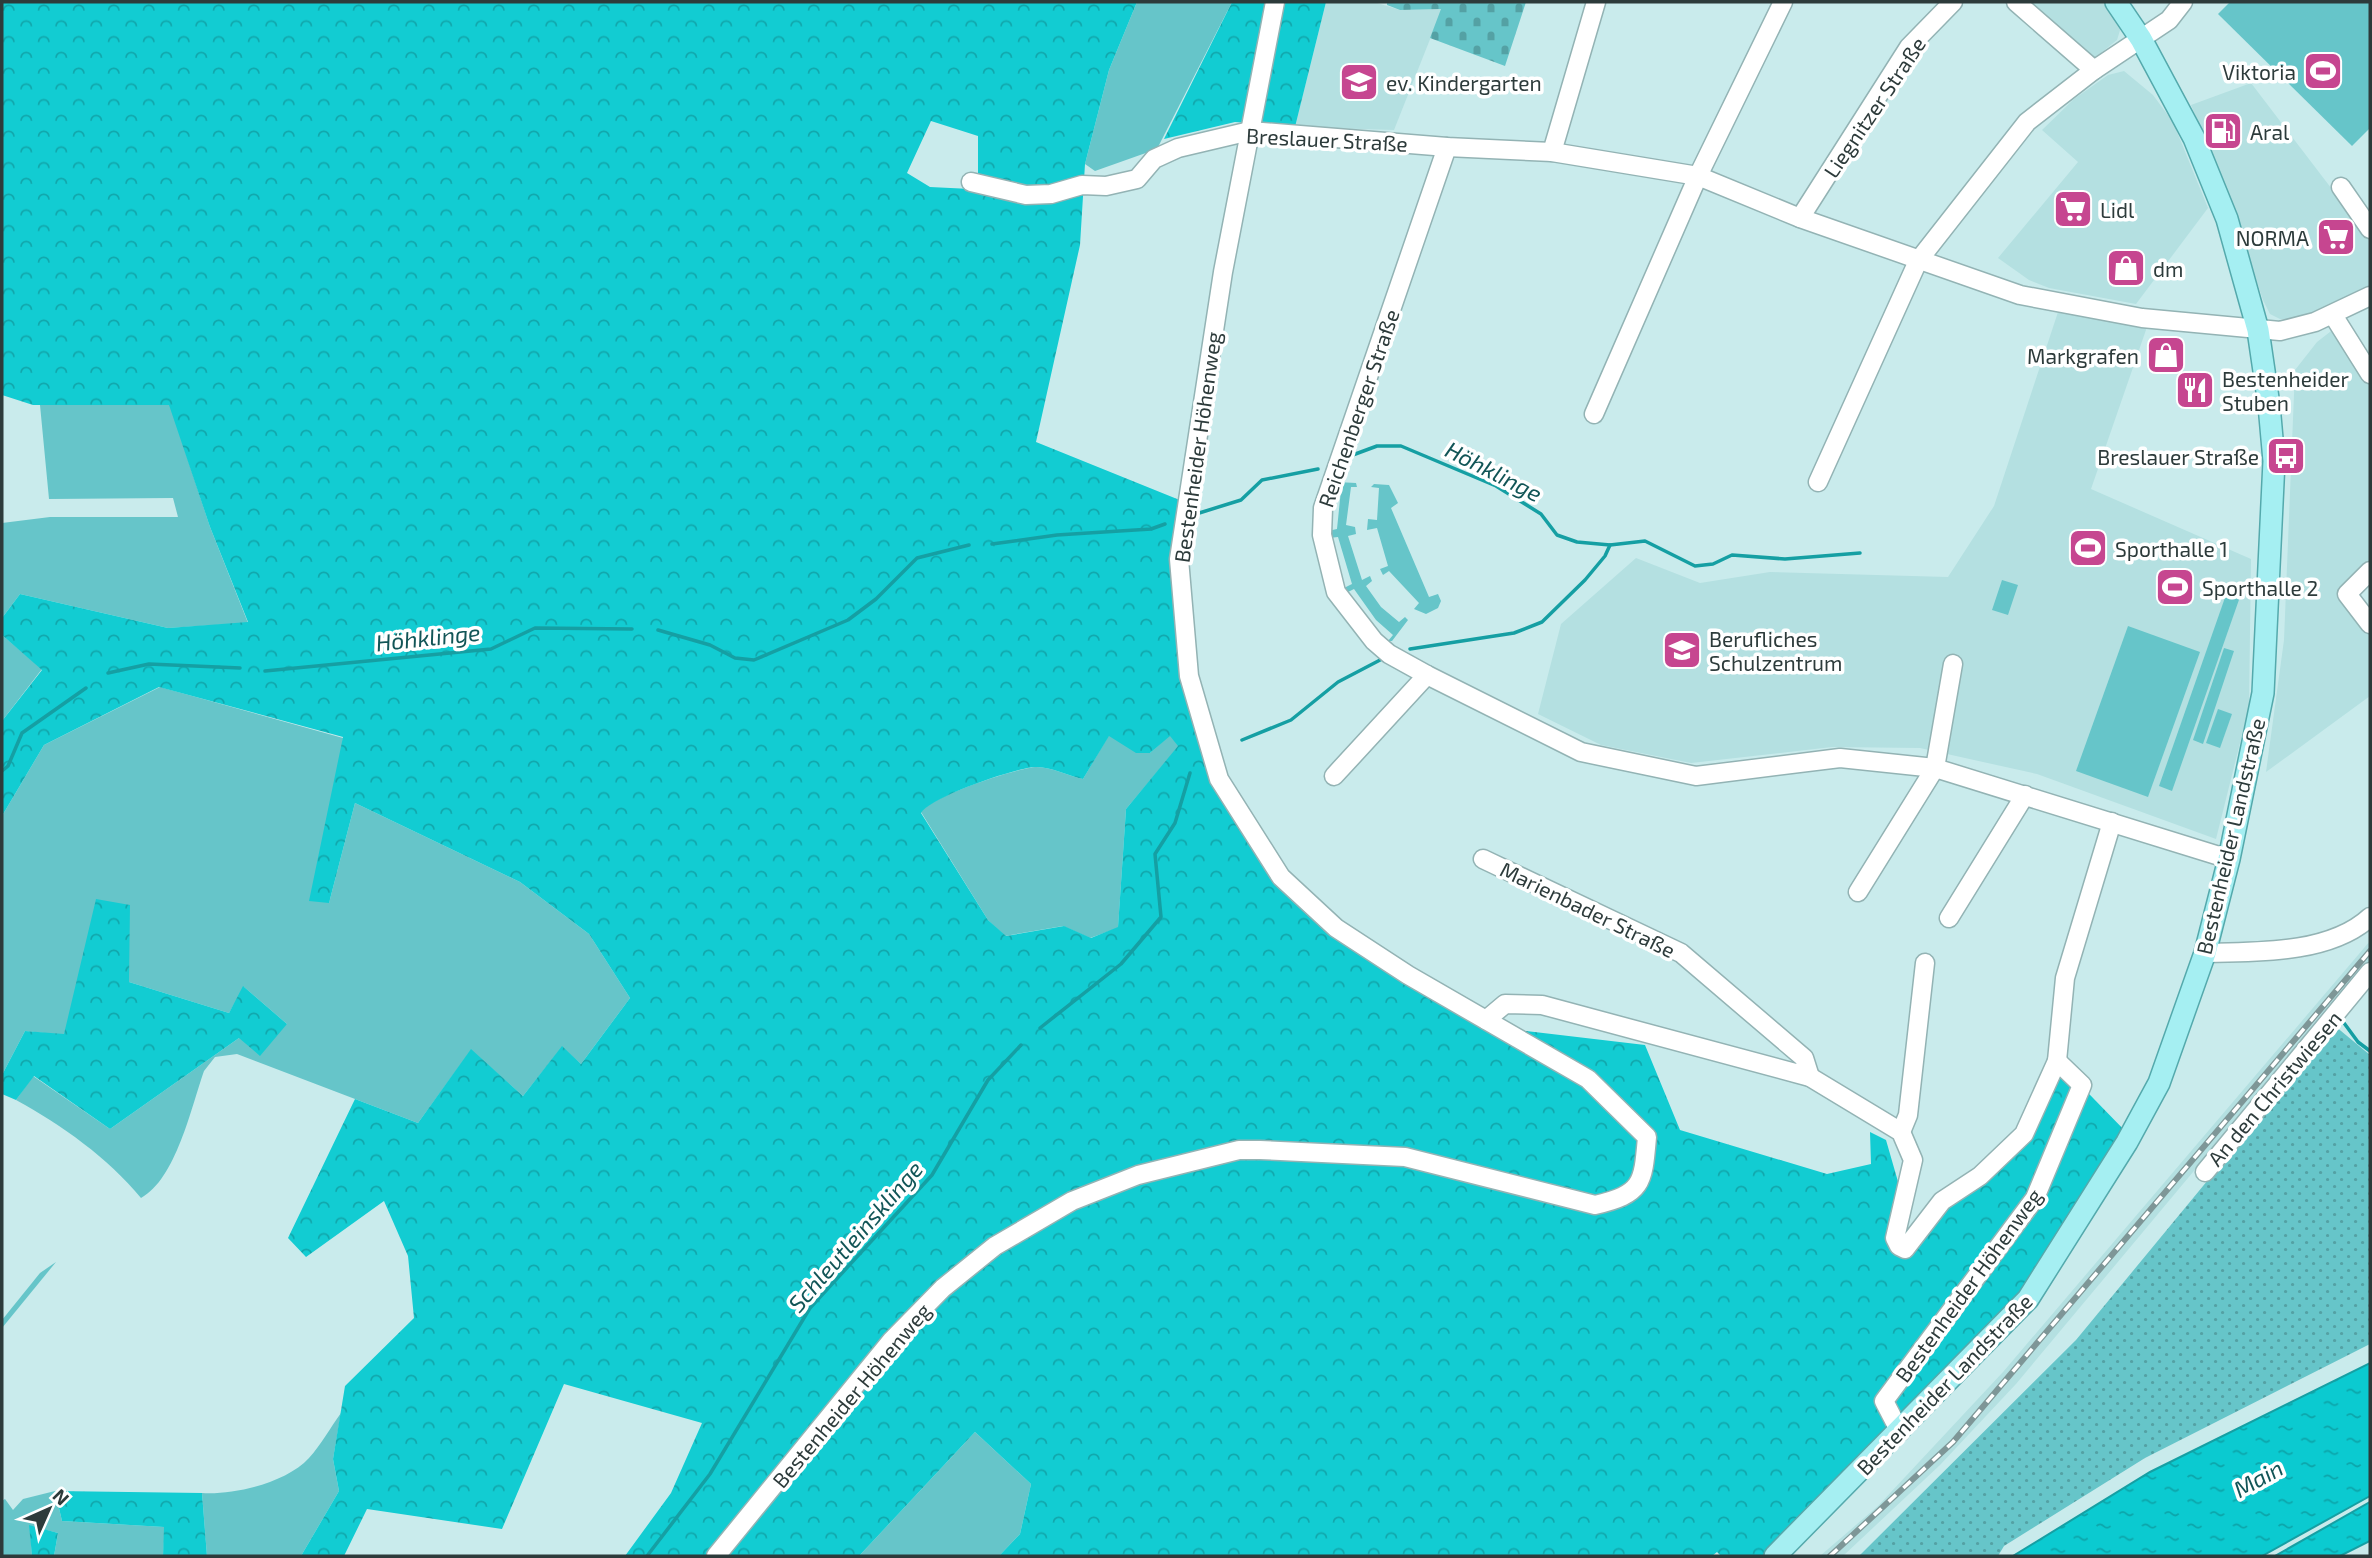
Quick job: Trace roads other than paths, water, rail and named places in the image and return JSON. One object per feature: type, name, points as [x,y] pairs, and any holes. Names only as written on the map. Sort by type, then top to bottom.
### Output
[{"type":"main road","name":"Bestenheider Landstraße","points":[[1775,1556],[2028,1300],[2127,1142],[2158,1083],[2205,953],[2229,859],[2263,693],[2274,461],[2263,361],[2258,330],[2227,219],[2194,138],[2141,39],[2116,2]]},
{"type":"street","name":"Bestenheider Höhenweg","points":[[716,1556],[892,1340],[943,1288],[995,1246],[1072,1201],[1138,1175],[1239,1150],[1405,1157],[1595,1205],[1625,1198],[1644,1175],[1647,1137],[1588,1079],[1336,928],[1280,877],[1219,779],[1189,676],[1178,559],[1223,272],[1275,2]]},
{"type":"street","points":[[1552,152],[1596,2]]},
{"type":"street","points":[[1594,414],[1698,176],[1783,2]]},
{"type":"street","name":"Liegnitzer Straße","points":[[1800,218],[1909,47],[1953,2]]},
{"type":"street","points":[[2016,2],[2094,70]]},
{"type":"street","points":[[1818,482],[1918,261],[2027,122],[2094,70],[2169,20],[2183,2]]},
{"type":"street","name":"Breslauer Straße","points":[[971,182],[1026,195],[1051,194],[1082,186],[1105,186],[1137,179],[1154,159],[1178,148],[1250,131],[1447,147],[1552,152],[1698,176],[1800,218],[2020,295],[2142,318],[2258,330],[2298,328],[2333,315],[2370,296]]},
{"type":"street","name":"Reichenberger Straße","points":[[1447,147],[1321,521],[1336,592],[1374,641],[1389,654],[1427,675],[1581,752],[1696,776],[1840,758],[1935,768],[2229,859]]},
{"type":"street","points":[[2341,187],[2370,229]]},
{"type":"street","points":[[2333,315],[2370,374]]},
{"type":"street","points":[[2370,571],[2347,594],[2370,624]]},
{"type":"street","points":[[1858,892],[1935,768],[1953,664]]},
{"type":"street","points":[[1334,776],[1427,675]]},
{"type":"street","points":[[1949,918],[2025,795]]},
{"type":"street","points":[[1486,1020],[1505,1004],[1542,1005],[1810,1077],[1901,1132],[1913,1160],[1895,1238],[1899,1247],[1905,1249],[1942,1201],[1980,1176],[2024,1134],[2057,1061],[2065,978],[2112,822]]},
{"type":"street","name":"Marienbader Straße","points":[[1483,859],[1681,953],[1804,1058],[1810,1077]]},
{"type":"street","points":[[2205,953],[2276,952],[2316,944],[2364,923],[2370,917]]},
{"type":"street","points":[[1901,1132],[1908,1115],[1925,963]]},
{"type":"street","name":"An den Christwiesen","points":[[2204,1172],[2370,972]]},
{"type":"street","name":"Bestenheider Höhenweg","points":[[1900,1432],[1884,1401],[2035,1198],[2082,1085],[2057,1061]]},
{"type":"water","name":"Main","points":[[2370,1363],[2370,1496],[2262,1556],[2013,1556],[2150,1472]]},
{"type":"water","points":[[2370,1502],[2370,1541],[2340,1556],[2275,1556]]},
{"type":"waterway","name":"Höhklinge","points":[[1350,456],[1377,446],[1401,446],[1496,486],[1541,514],[1557,535],[1577,542],[1610,545],[1645,541],[1695,566],[1713,564],[1732,555],[1785,559],[1860,553]]},
{"type":"waterway","name":"Höhklinge","points":[[1196,514],[1241,500],[1262,480],[1318,469]]},
{"type":"waterway","name":"Höhklinge","points":[[992,544],[1057,535],[1151,529],[1165,524]]},
{"type":"waterway","name":"Höhklinge","points":[[658,630],[710,645],[735,658],[754,660],[848,620],[876,599],[917,558],[969,545]]},
{"type":"waterway","name":"Schleutleinsklinge","points":[[1410,649],[1514,633],[1542,622],[1585,580],[1605,556],[1610,545]]},
{"type":"waterway","name":"Höhklinge","points":[[265,671],[491,649],[535,628],[632,629]]},
{"type":"waterway","name":"Schleutleinsklinge","points":[[1242,740],[1291,720],[1338,682],[1382,659]]},
{"type":"waterway","name":"Höhklinge","points":[[108,673],[149,664],[240,668]]},
{"type":"waterway","name":"Höhklinge","points":[[2,771],[8,766],[22,733],[86,688]]},
{"type":"waterway","name":"Schleutleinsklinge","points":[[1040,1028],[1121,964],[1161,917],[1155,854],[1175,823],[1190,773]]},
{"type":"waterway","name":"Höhklinge","points":[[2344,1023],[2358,1042],[2370,1051]]},
{"type":"waterway","name":"Schleutleinsklinge","points":[[647,1556],[710,1474],[810,1308],[932,1175],[988,1080],[1021,1045]]},
{"type":"railway","points":[[1830,1556],[1953,1442],[2370,951]]},
{"type":"place","name":"Viktoria","points":[[2323,71]]},
{"type":"place","name":"ev. Kindergarten","points":[[1359,82]]},
{"type":"place","name":"Aral","points":[[2223,131]]},
{"type":"place","name":"Lidl","points":[[2073,209]]},
{"type":"place","name":"NORMA","points":[[2336,237]]},
{"type":"place","name":"dm","points":[[2126,268]]},
{"type":"place","name":"Markgrafen","points":[[2166,355]]},
{"type":"place","name":"Bestenheider Stuben","points":[[2195,390]]},
{"type":"place","name":"Breslauer Straße","points":[[2286,456]]},
{"type":"place","name":"Sporthalle 1","points":[[2088,548]]},
{"type":"place","name":"Sporthalle 2","points":[[2175,587]]},
{"type":"place","name":"Berufliches Schulzentrum","points":[[1682,650]]}]
